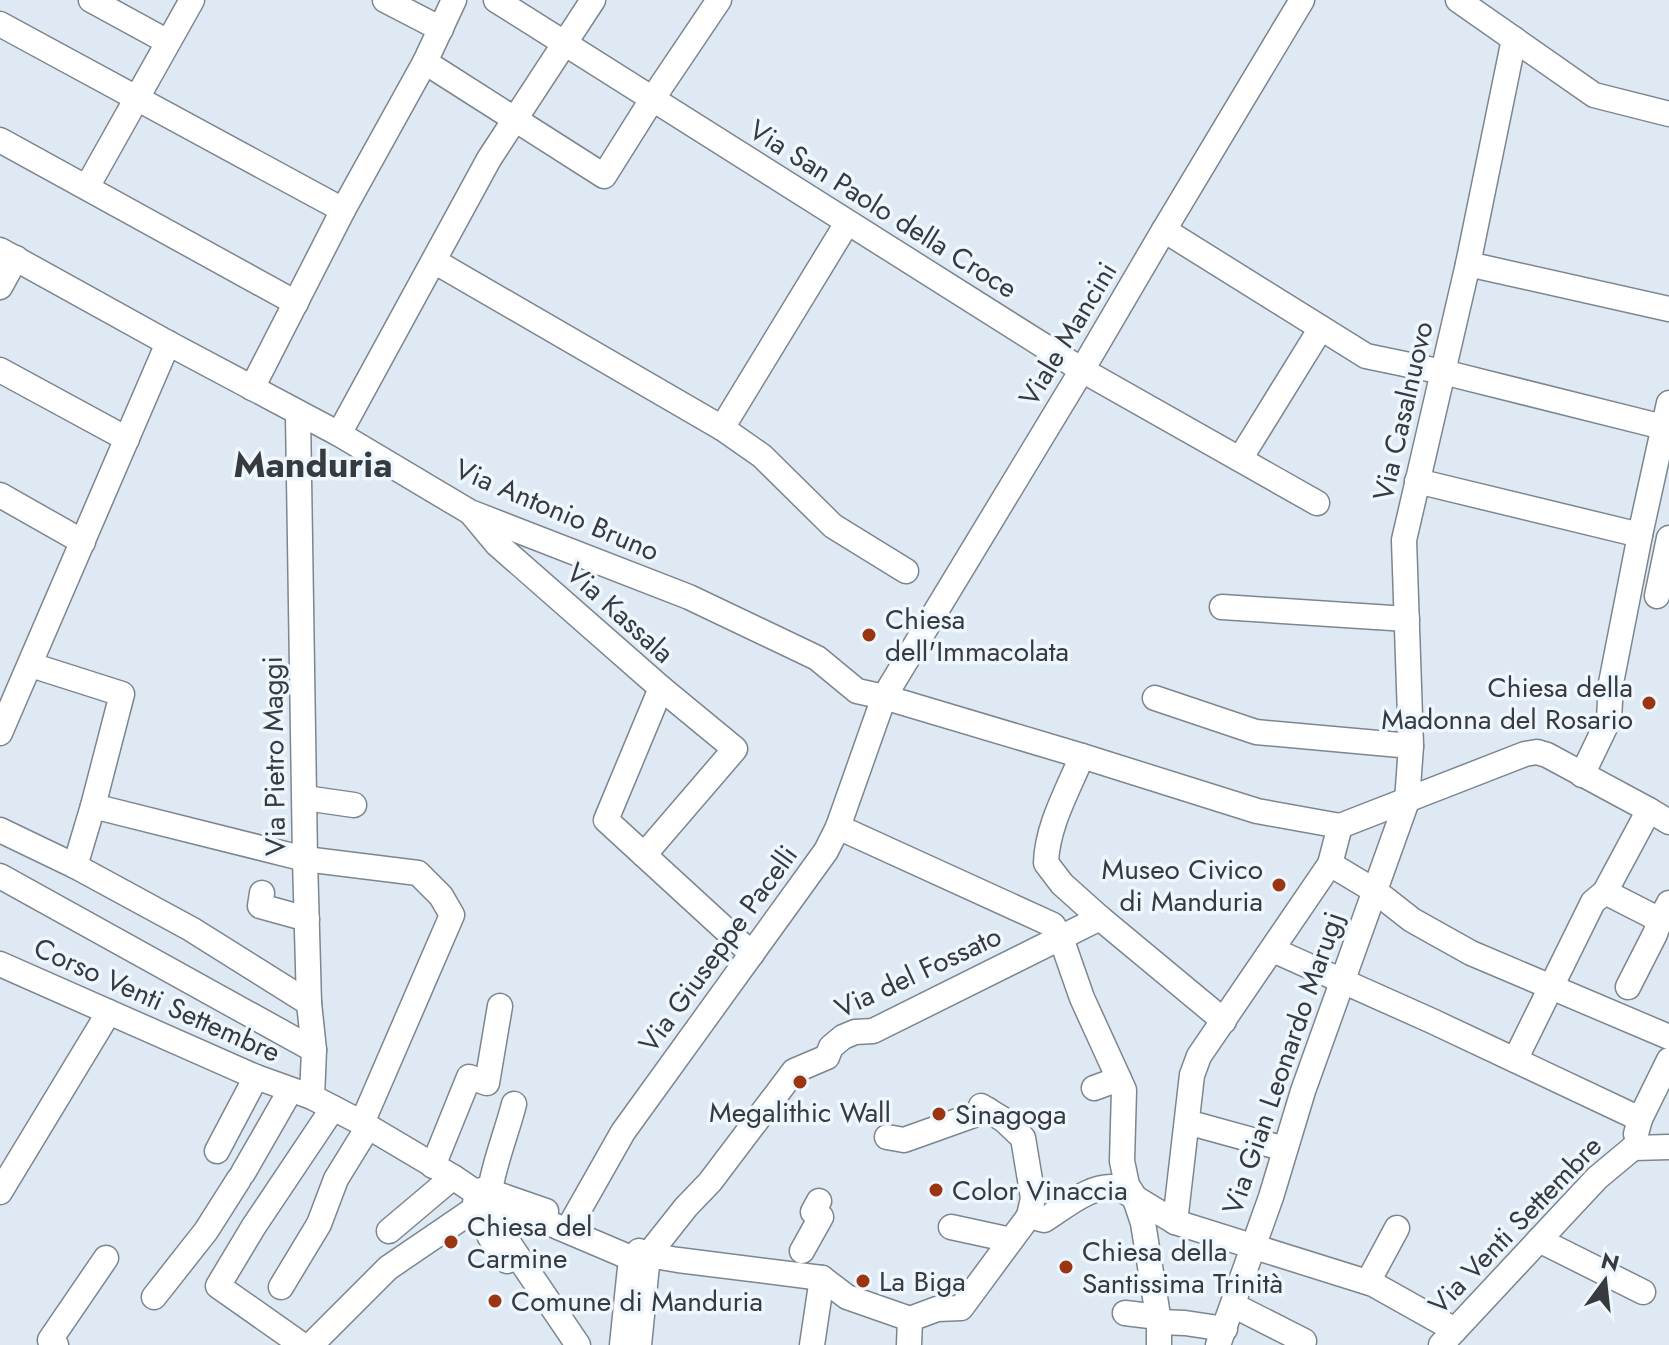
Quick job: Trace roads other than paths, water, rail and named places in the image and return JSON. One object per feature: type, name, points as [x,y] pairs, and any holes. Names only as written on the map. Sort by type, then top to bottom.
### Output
[{"type":"street","points":[[91,0],[168,42]]},
{"type":"street","points":[[87,187],[192,0]]},
{"type":"street","points":[[385,0],[441,29]]},
{"type":"street","points":[[252,388],[343,210],[425,62],[454,0]]},
{"type":"street","name":"Via San Paolo della Croce","points":[[496,0],[1082,370],[1317,503]]},
{"type":"street","points":[[339,434],[489,159],[593,0]]},
{"type":"street","points":[[425,62],[604,176],[719,0]]},
{"type":"street","name":"Viale Mancini","points":[[884,697],[1302,0]]},
{"type":"street","points":[[1458,0],[1594,95],[1669,114]]},
{"type":"street","points":[[0,24],[343,210]]},
{"type":"street","name":"Via Casalnuovo","points":[[1407,801],[1411,746],[1404,540],[1468,264],[1514,39]]},
{"type":"street","points":[[0,140],[296,303]]},
{"type":"street","points":[[722,428],[847,223]]},
{"type":"street","points":[[1164,230],[1366,356],[1663,427]]},
{"type":"street","points":[[0,287],[8,254]]},
{"type":"street","name":"Via Antonio Bruno","points":[[8,254],[339,434],[470,512],[689,597],[817,658],[857,691],[1257,811],[1340,826]]},
{"type":"street","points":[[434,261],[722,428],[762,456],[833,526],[906,571]]},
{"type":"street","points":[[1468,264],[1669,309]]},
{"type":"street","points":[[1240,459],[1321,328]]},
{"type":"street","points":[[0,733],[168,343]]},
{"type":"street","points":[[0,370],[127,439]]},
{"type":"street","points":[[1582,775],[1609,719],[1611,683],[1628,591],[1669,403]]},
{"type":"street","name":"Via Pietro Maggi","points":[[298,414],[305,859],[309,1003],[314,1050],[312,1099]]},
{"type":"street","points":[[1417,481],[1640,535]]},
{"type":"street","points":[[0,495],[83,542]]},
{"type":"street","name":"Via Kassala","points":[[470,512],[497,544],[661,688],[606,820],[752,954]]},
{"type":"street","points":[[1628,591],[1663,597],[1669,538]]},
{"type":"street","points":[[1222,607],[1407,619]]},
{"type":"street","points":[[31,665],[122,694],[75,866]]},
{"type":"street","points":[[644,855],[735,749],[661,688]]},
{"type":"street","name":"Via Giuseppe Pacelli","points":[[572,1222],[623,1132],[826,851],[838,827],[884,697]]},
{"type":"street","points":[[1155,698],[1256,732],[1411,746]]},
{"type":"street","points":[[1175,1222],[1192,1075],[1199,1056],[1330,864],[1340,826],[1537,752],[1659,816],[1605,892],[1593,902],[1515,1060]]},
{"type":"street","points":[[1082,756],[1055,820],[1046,848],[1046,863],[1062,884],[1100,918],[1224,1021]]},
{"type":"street","points":[[305,798],[354,805]]},
{"type":"street","name":"Via Gian Leonardo Marugj","points":[[1222,1337],[1271,1197],[1303,1091],[1407,801]]},
{"type":"street","points":[[93,806],[305,859],[418,873],[441,896],[452,915],[365,1125],[336,1179],[319,1224],[281,1287]]},
{"type":"street","points":[[838,827],[1053,925],[1124,1090],[1122,1161],[1127,1185],[1143,1223],[1159,1328]]},
{"type":"street","points":[[0,830],[75,866],[191,929],[309,1003]]},
{"type":"street","points":[[1330,864],[1375,891],[1412,920],[1471,953],[1669,1037]]},
{"type":"street","points":[[0,876],[314,1050]]},
{"type":"street","points":[[1605,892],[1664,911],[1628,987]]},
{"type":"street","points":[[262,893],[260,906],[307,919]]},
{"type":"street","name":"Via del Fossato","points":[[648,1255],[710,1182],[794,1071],[827,1057],[831,1047],[843,1037],[855,1032],[873,1031],[1100,918]]},
{"type":"street","points":[[1273,950],[1640,1119]]},
{"type":"street","name":"Corso Venti Settembre","points":[[0,964],[365,1125]]},
{"type":"street","points":[[389,1231],[443,1171],[469,1077],[487,1083],[500,1006]]},
{"type":"street","points":[[0,1192],[109,1012]]},
{"type":"street","points":[[1669,1060],[1640,1119],[1633,1148],[1669,1147]]},
{"type":"street","points":[[217,1151],[256,1077]]},
{"type":"street","points":[[1094,1088],[1119,1079]]},
{"type":"street","points":[[154,1297],[206,1231],[241,1176],[312,1099]]},
{"type":"street","points":[[302,1345],[218,1286],[254,1226],[312,1099]]},
{"type":"street","points":[[514,1104],[484,1199],[490,1237],[566,1345]]},
{"type":"street","points":[[311,1345],[388,1268],[484,1199],[513,1198],[648,1255],[822,1278],[847,1297],[910,1319],[937,1309],[961,1308],[1029,1216],[1033,1198],[1023,1138],[985,1108],[904,1140],[887,1137]]},
{"type":"street","points":[[1187,1122],[1285,1149]]},
{"type":"street","points":[[365,1125],[484,1199]]},
{"type":"street","name":"Via Venti Settembre","points":[[1448,1338],[1597,1178],[1633,1148]]},
{"type":"street","points":[[1029,1216],[1044,1220],[1089,1192],[1110,1186],[1119,1188],[1175,1222],[1368,1282],[1448,1338]]},
{"type":"street","points":[[802,1251],[821,1217],[813,1212],[819,1201]]},
{"type":"street","points":[[578,1345],[508,1242],[509,1224],[517,1217],[532,1216],[631,1258],[622,1345]]},
{"type":"street","points":[[951,1227],[1011,1240]]},
{"type":"street","points":[[1368,1282],[1397,1228]]},
{"type":"street","points":[[1539,1240],[1643,1292]]},
{"type":"street","points":[[639,1345],[648,1255]]},
{"type":"street","points":[[53,1343],[106,1258]]},
{"type":"street","points":[[812,1345],[822,1278]]},
{"type":"street","points":[[1233,1305],[1304,1341]]},
{"type":"street","points":[[1125,1313],[1159,1328],[1185,1323],[1222,1337]]},
{"type":"street","points":[[909,1345],[910,1319]]},
{"type":"place","name":"Chiesa dell'Immacolata","points":[[869,635]]},
{"type":"place","name":"Chiesa della Madonna del Rosario","points":[[1649,703]]},
{"type":"place","name":"Museo Civico di Manduria","points":[[1279,885]]},
{"type":"place","name":"Megalithic Wall","points":[[800,1082]]},
{"type":"place","name":"Sinagoga","points":[[939,1114]]},
{"type":"place","name":"Color Vinaccia","points":[[936,1190]]},
{"type":"place","name":"Chiesa del Carmine","points":[[451,1242]]},
{"type":"place","name":"Chiesa della Santissima Trinità","points":[[1066,1267]]},
{"type":"place","name":"La Biga","points":[[863,1281]]},
{"type":"place","name":"Comune di Manduria","points":[[495,1301]]},
{"type":"district","name":"Manduria","points":[[313,464]]}]
